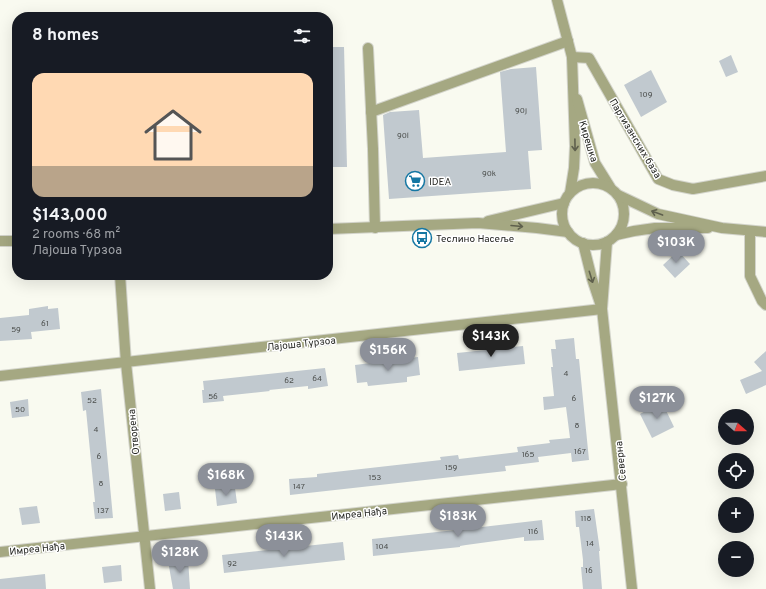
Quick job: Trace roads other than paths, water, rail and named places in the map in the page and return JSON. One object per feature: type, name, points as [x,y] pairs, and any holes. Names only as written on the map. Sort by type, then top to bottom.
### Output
[{"type":"street","name":"Кирешка","points":[[557,0],[572,57],[574,92],[574,168],[570,193]]},
{"type":"street","points":[[371,112],[568,41]]},
{"type":"street","points":[[368,48],[375,228]]},
{"type":"street","name":"Партизанских база","points":[[572,57],[589,58],[658,179],[672,185],[693,189],[766,176]]},
{"type":"street","name":"Кирешка","points":[[574,92],[595,163],[610,187]]},
{"type":"street","points":[[589,183],[599,183],[610,187],[618,195],[623,204],[624,215],[622,226],[616,235],[607,242],[595,245],[577,241],[568,232],[563,221],[562,208],[570,193],[578,186],[589,183]]},
{"type":"street","points":[[618,195],[658,214],[722,228],[766,232]]},
{"type":"street","points":[[478,223],[564,203]]},
{"type":"street","points":[[333,230],[478,223],[568,232]]},
{"type":"street","points":[[616,235],[654,228],[722,228]]},
{"type":"street","points":[[750,231],[750,276],[762,301],[766,305]]},
{"type":"street","points":[[0,241],[12,241]]},
{"type":"street","name":"Северна","points":[[607,242],[602,309],[622,484],[632,589]]},
{"type":"street","name":"Северна","points":[[583,243],[592,279],[602,309]]},
{"type":"street","name":"Отворена","points":[[120,280],[126,363],[150,589]]},
{"type":"street","name":"Лајоша Турзоа","points":[[0,376],[602,309]]},
{"type":"street","name":"Имреа Нађа","points":[[0,552],[622,484]]},
{"type":"place","name":"IDEA","points":[[415,181]]},
{"type":"place","name":"Теслино Насеље","points":[[422,238]]}]
